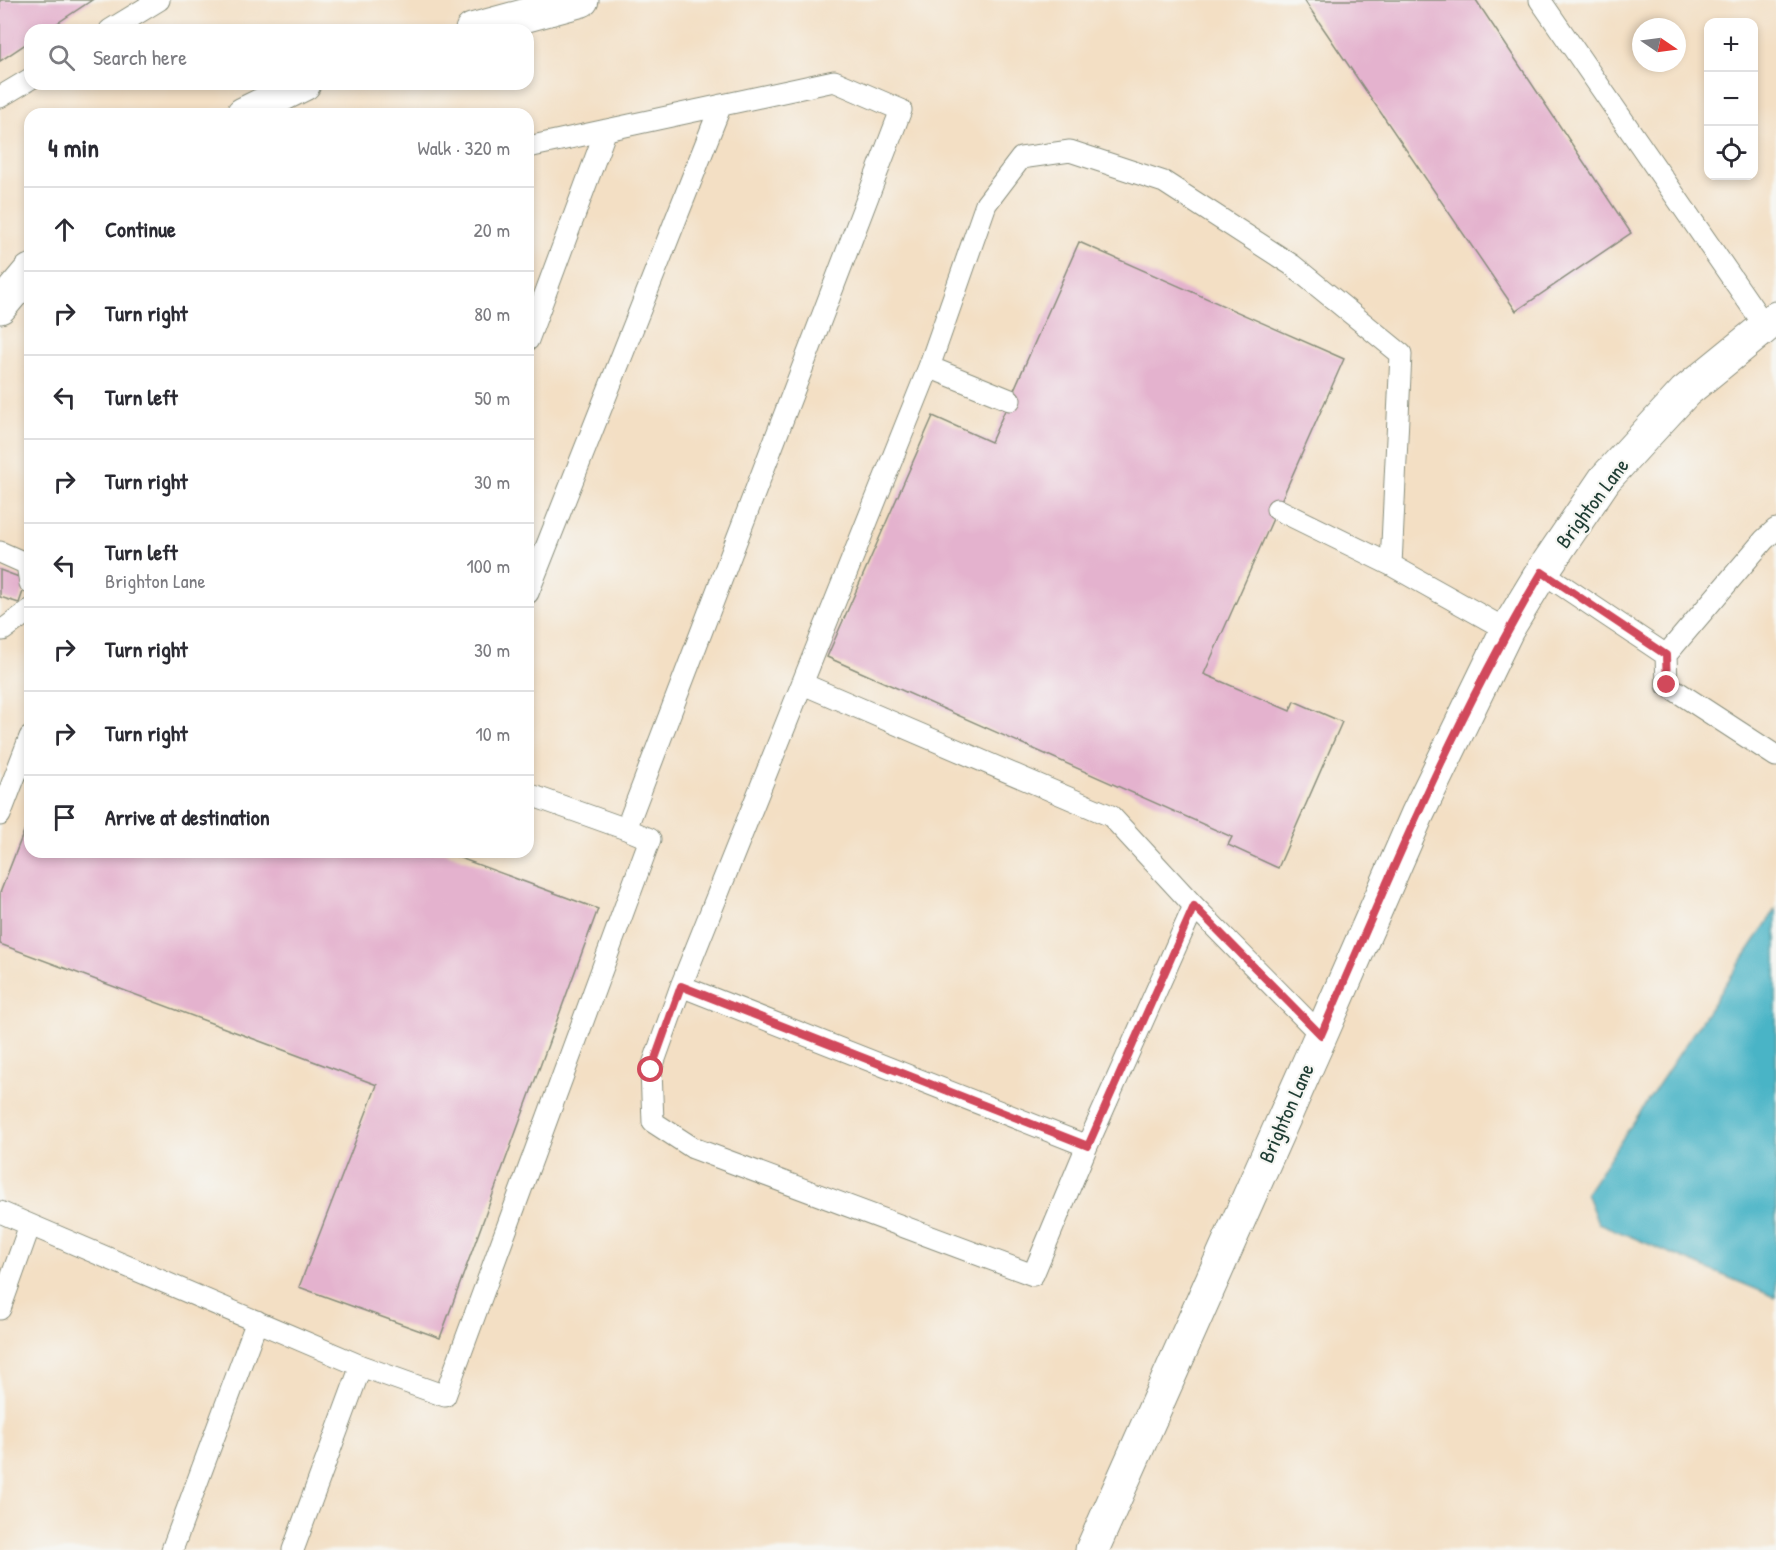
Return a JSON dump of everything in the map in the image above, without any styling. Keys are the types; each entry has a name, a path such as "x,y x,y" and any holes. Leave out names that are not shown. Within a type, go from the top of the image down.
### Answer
{"street":[{"path":"494,24 582,0"},
{"path":"255,108 292,90"},
{"path":"0,307 24,278"},
{"name":"Brighton Lane","path":"1092,1550 1417,815 1507,630 1542,572 1605,479 1684,392 1771,322"}],"lane":[{"path":"120,24 159,0"},
{"path":"1540,0 1771,322"},
{"path":"534,146 834,81 901,110 626,829"},
{"path":"0,97 24,83"},
{"path":"534,578 722,105"},
{"path":"534,324 606,130"},
{"path":"1194,906 1033,1275 693,1148 653,1122 651,1070 681,986 929,367 986,204 1021,158 1070,151 1164,182 1292,265 1401,354 1395,435 1391,565"},
{"path":"929,367 1010,400"},
{"path":"1277,509 1391,565 1507,630"},
{"path":"1776,530 1764,540 1666,655 1667,685 1776,756"},
{"path":"0,552 24,563"},
{"path":"1542,572 1666,655"},
{"path":"0,629 3,630 24,614"},
{"path":"803,684 1111,816 1194,906 1321,1035"},
{"path":"0,815 24,753"},
{"path":"0,1212 361,1366 445,1396 650,839 534,796"},
{"path":"681,986 1088,1146"},
{"path":"0,1309 30,1224"},
{"path":"172,1550 256,1321"},
{"path":"293,1550 361,1366"}],"water":[{"path":"1776,909 1775,1297 1598,1223 1586,1193"}],"building":[{"path":"0,0 92,0 56,24 24,24 24,45 0,61"},
{"path":"1304,0 1476,0 1631,233 1516,311"},
{"path":"1079,242 1344,359 1204,674 1290,711 1294,701 1342,722 1278,868 1228,845 1232,837 827,657 933,416 991,442"},
{"path":"0,570 24,579 24,589 19,603 0,597"},
{"path":"24,831 24,858 460,858 598,909 440,1338 299,1287 377,1085 0,944 0,893"}],"route":[{"path":"651,1070 681,986 1088,1146 1194,906 1321,1035 1417,815 1477,688 1507,630 1542,572 1666,655 1667,685"}]}
